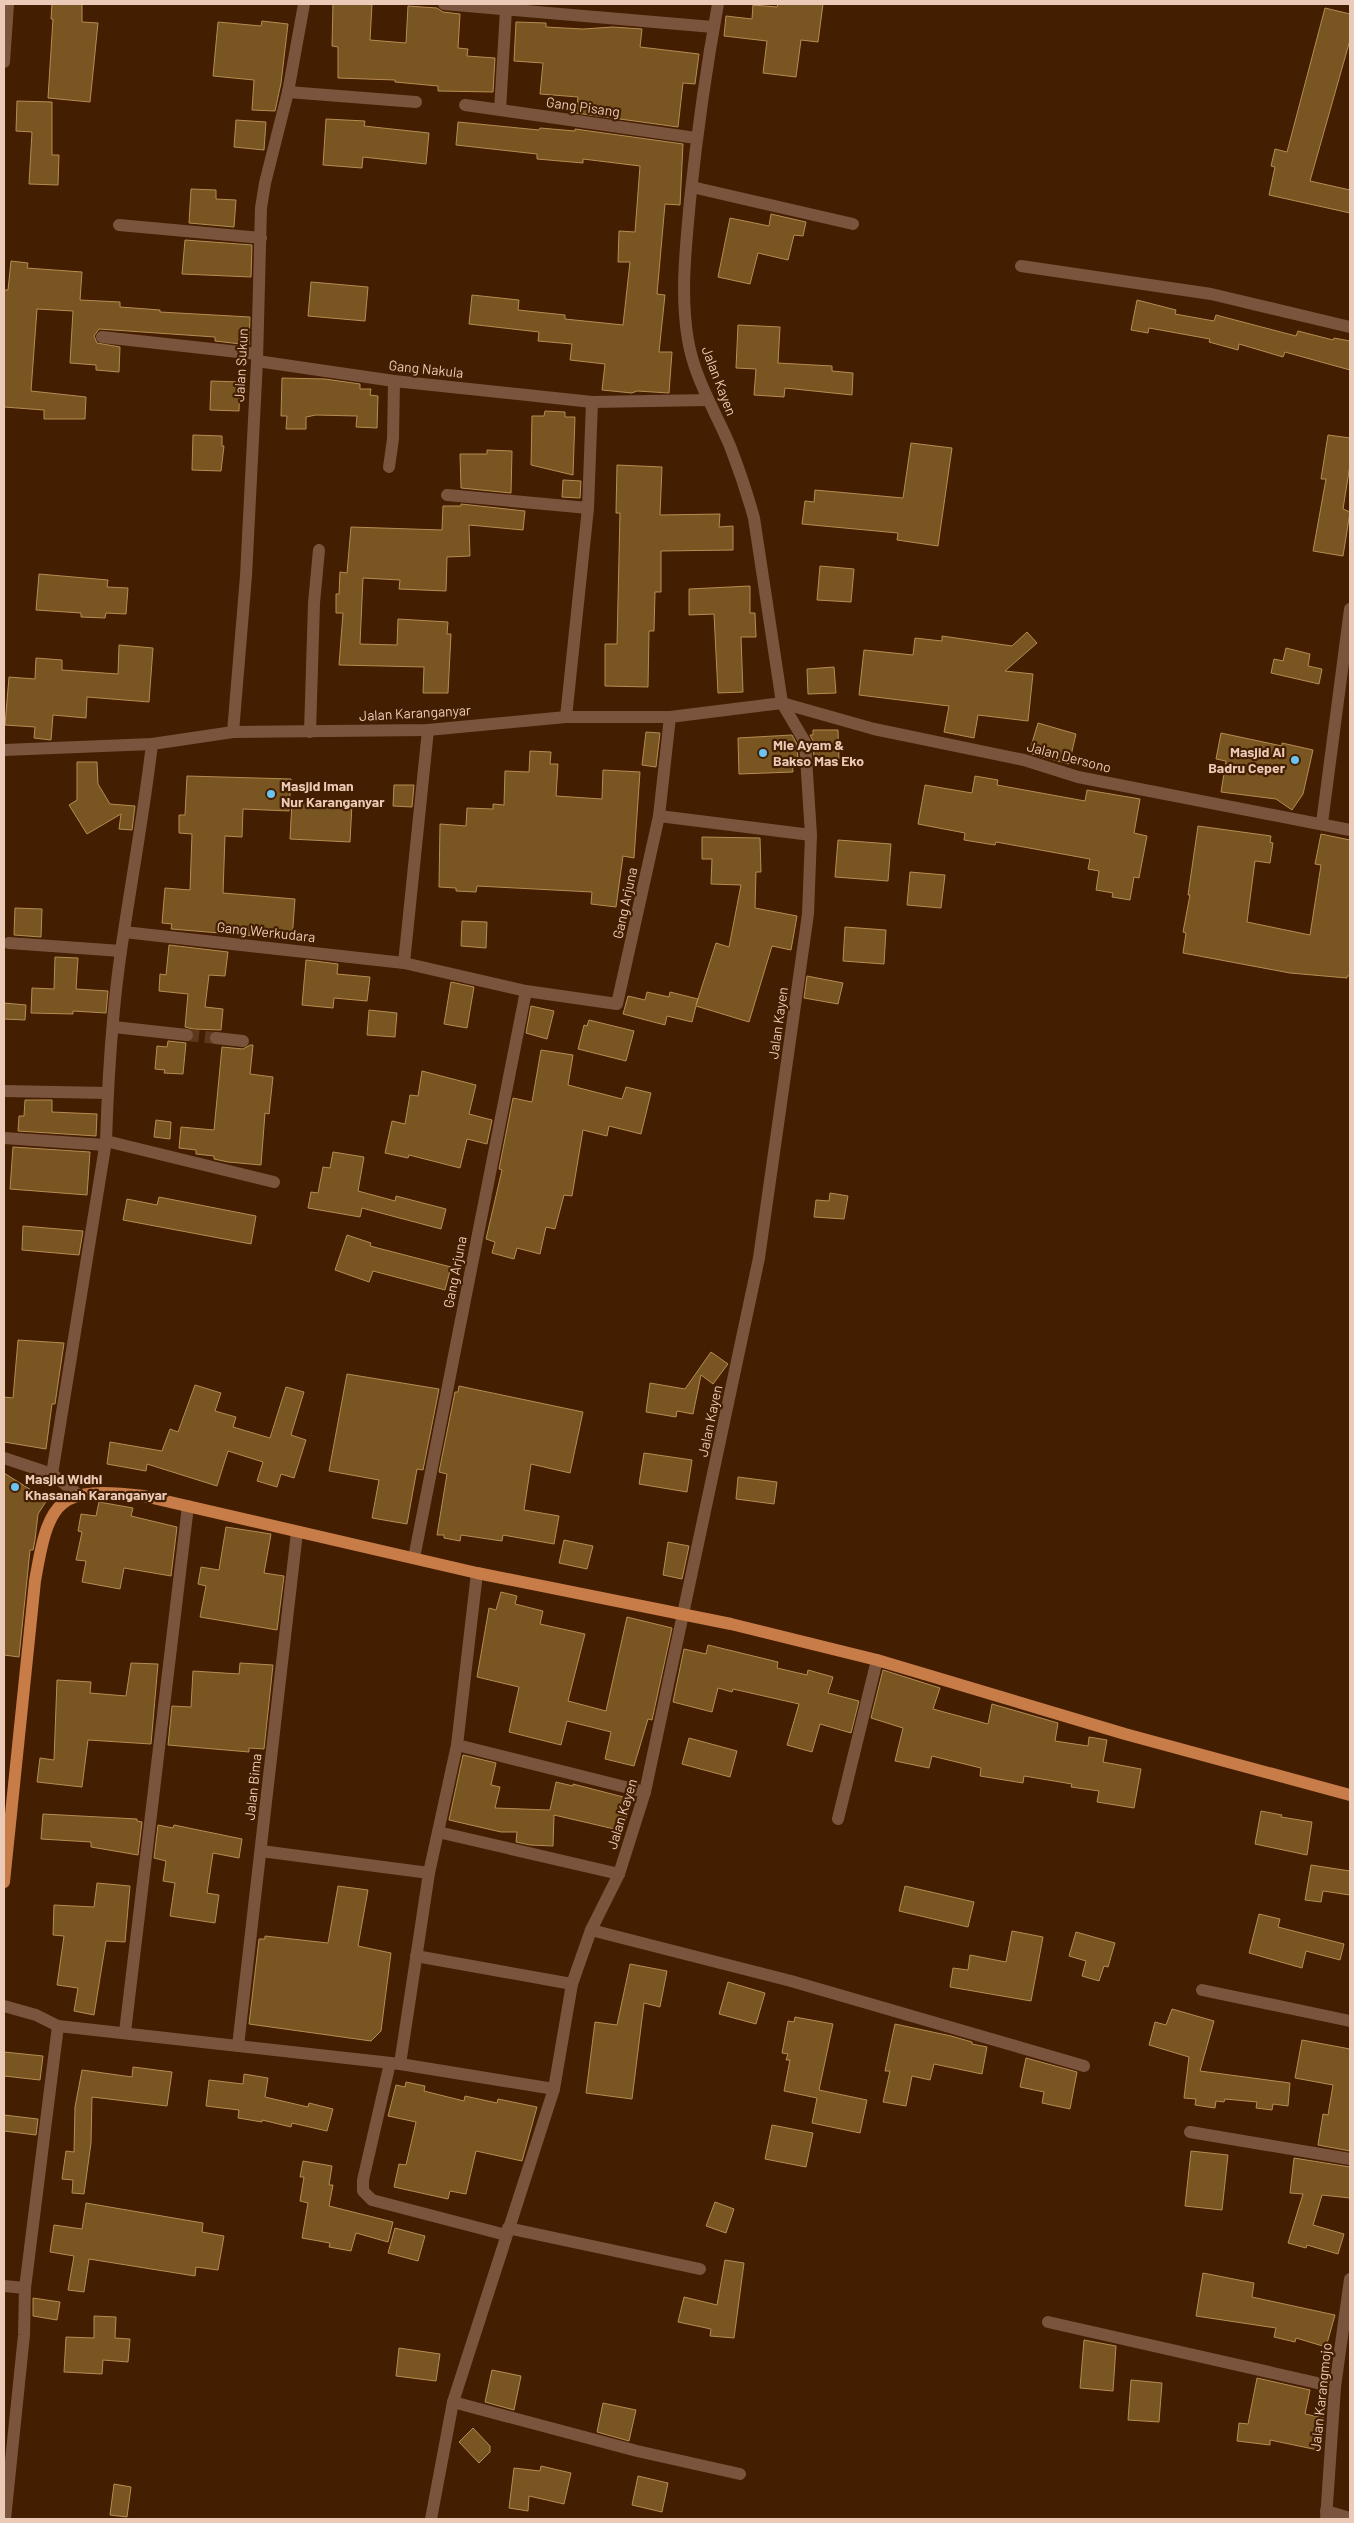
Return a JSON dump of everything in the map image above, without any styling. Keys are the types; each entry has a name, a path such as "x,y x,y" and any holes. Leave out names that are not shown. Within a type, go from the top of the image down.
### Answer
{"main road":[{"path":"4,1882 34,1581 42,1540 54,1511 65,1500 110,1492 144,1496 477,1573 731,1624 877,1660 1125,1734 1350,1795"}],"street":[{"name":"Jalan Sukun","path":"233,732 246,576 265,182 288,92 304,4"},
{"path":"444,4 490,5 506,9 713,27"},
{"name":"Jalan Kayen","path":"431,2519 453,2402 554,2089 572,1984 591,1930 619,1874 645,1792 759,1258 808,914 811,835 805,742 782,703 754,518 739,471 708,400 688,341 686,245 696,138 718,4"},
{"path":"4,62 6,7"},
{"path":"500,110 506,9"},
{"path":"288,92 416,102"},
{"name":"Gang Pisang","path":"465,106 696,138"},
{"path":"692,187 853,224"},
{"path":"119,225 261,238"},
{"path":"1021,266 1211,294 1350,327"},
{"name":"Gang Nakula","path":"102,337 257,358 394,380 592,402 708,400"},
{"path":"389,467 393,439 394,380"},
{"path":"566,717 588,508 592,402"},
{"path":"447,496 588,508"},
{"path":"310,732 314,603 320,550"},
{"path":"1322,822 1350,609"},
{"name":"Jalan Karanganyar","path":"4,750 152,744 233,732 428,730 566,717 670,717 782,703"},
{"name":"Jalan Dersono","path":"782,703 874,728 1024,760 1078,777 1322,822 1350,830"},
{"name":"Gang Arjuna","path":"404,963 526,991 617,1004 659,816 670,717"},
{"path":"404,963 428,730"},
{"path":"52,1474 105,1143 121,951 145,807 152,744"},
{"path":"659,816 811,835"},
{"name":"Gang Werkudara","path":"124,932 404,963"},
{"path":"9,943 121,951"},
{"name":"Gang Arjuna","path":"414,1558 526,991"},
{"path":"114,1027 187,1035"},
{"path":"216,1038 243,1041"},
{"path":"4,1091 108,1093"},
{"path":"4,1138 105,1143 274,1182"},
{"path":"4,1458 52,1474 80,1496"},
{"path":"125,2032 188,1506"},
{"name":"Jalan Bima","path":"238,2046 297,1532"},
{"path":"477,1573 457,1745 429,1873 416,1956 395,2064 363,2180 363,2191 372,2200 507,2231 700,2269"},
{"path":"838,1819 877,1660"},
{"path":"457,1745 645,1792"},
{"path":"438,1832 619,1874"},
{"path":"261,1850 429,1873"},
{"path":"591,1930 791,1981 1084,2066"},
{"path":"416,1956 572,1984"},
{"path":"1202,1990 1350,2020"},
{"path":"4,2006 36,2015 58,2026 125,2032 395,2064 554,2089"},
{"path":"5,2519 24,2335 25,2288 58,2026"},
{"path":"1190,2132 1350,2159"},
{"name":"Jalan Karangmojo","path":"1326,2515 1335,2388 1345,2358 1350,2279"},
{"path":"4,2286 25,2288"},
{"path":"1048,2322 1335,2388"},
{"path":"453,2402 637,2450 740,2474"},
{"path":"1326,2515 1350,2518"}],"building":[{"path":"52,4 82,4 82,22 98,23 90,102 48,98 53,19 51,19"},
{"path":"333,4 372,4 370,40 406,43 408,6 437,8 443,12 460,14 458,48 468,49 467,56 495,58 493,92 438,91 438,86 395,82 395,80 338,78 338,47 332,46"},
{"path":"778,4 823,4 818,42 801,40 796,77 763,73 767,41 724,36 726,16 752,19 753,5 777,7"},
{"path":"1325,8 1350,14 1350,40 1310,181 1350,190 1350,213 1269,195 1275,167 1271,166 1275,149 1287,152"},
{"path":"262,21 288,24 281,83 275,111 252,110 254,80 213,76 218,22 261,26"},
{"path":"516,22 546,23 546,27 642,29 640,47 699,54 695,84 683,83 678,127 576,113 578,97 540,94 543,63 514,61"},
{"path":"17,101 52,102 52,155 59,155 58,185 29,184 32,132 16,131"},
{"path":"326,119 365,121 364,126 429,133 426,164 363,157 362,168 323,165"},
{"path":"236,120 266,122 264,150 234,147"},
{"path":"458,122 539,130 540,128 575,131 575,129 683,144 680,205 665,204 657,294 665,295 659,352 672,352 669,393 637,391 632,393 602,390 605,364 570,360 572,344 538,341 539,332 469,324 472,295 519,300 518,310 565,315 565,319 623,325 630,262 618,262 619,231 635,232 640,166 583,159 583,163 537,159 537,154 456,145"},
{"path":"191,189 216,190 216,199 236,200 234,227 189,223"},
{"path":"771,214 806,222 803,236 794,235 788,260 758,253 750,284 718,277 730,218 769,226"},
{"path":"185,240 252,245 251,277 182,274"},
{"path":"11,261 28,263 27,268 82,272 80,300 120,302 120,307 160,310 160,312 250,317 249,345 215,341 215,337 99,329 94,336 97,343 120,347 119,372 96,370 96,365 70,363 73,311 37,309 31,391 86,397 85,419 44,419 44,410 4,407 4,290 8,290"},
{"path":"311,282 368,287 365,321 308,316"},
{"path":"1137,300 1176,310 1175,314 1214,321 1216,315 1296,336 1298,331 1333,340 1334,338 1350,341 1350,370 1285,352 1283,357 1239,344 1238,350 1209,342 1210,339 1149,328 1148,333 1131,330"},
{"path":"738,325 780,327 778,363 832,366 832,371 853,373 852,395 785,388 784,397 754,395 756,369 736,368"},
{"path":"282,378 325,379 360,384 360,389 371,389 370,395 378,396 377,428 356,427 357,416 316,415 306,417 306,429 286,429 287,416 281,416"},
{"path":"211,381 240,382 239,411 210,410"},
{"path":"545,411 565,412 565,417 575,417 573,475 531,465 532,416 544,416"},
{"path":"193,435 222,436 222,446 224,446 221,471 192,470"},
{"path":"1328,435 1350,438 1350,465 1343,509 1350,512 1343,556 1313,551 1326,479 1321,479"},
{"path":"911,443 952,448 938,546 897,540 898,533 802,524 805,501 814,502 815,490 903,498"},
{"path":"487,450 512,451 511,493 461,488 460,454 487,454"},
{"path":"617,465 662,467 660,515 720,514 719,527 733,526 733,550 661,551 661,592 655,592 654,631 649,631 648,687 605,686 605,644 617,644 620,513 616,513"},
{"path":"563,480 581,481 580,498 562,497"},
{"path":"461,504 525,511 523,530 469,525 470,556 447,557 446,591 399,589 400,580 363,578 360,644 397,645 398,619 448,622 447,634 451,634 448,693 423,693 424,667 339,665 343,613 336,613 336,594 339,594 340,572 347,573 351,527 442,530 443,506 461,506"},
{"path":"820,566 854,569 851,602 817,600"},
{"path":"39,574 108,580 107,587 128,588 126,614 106,613 105,618 81,617 81,613 36,610"},
{"path":"750,586 750,613 755,613 756,637 741,637 743,692 718,693 714,614 689,615 689,589"},
{"path":"1027,632 1037,643 1005,671 1033,674 1028,721 978,715 974,738 944,732 949,706 859,695 864,650 913,655 915,638 942,641 942,636 1012,646"},
{"path":"119,645 153,648 149,702 87,697 86,718 53,715 51,740 34,738 35,727 5,725 9,677 35,679 36,658 62,660 62,670 118,674"},
{"path":"1286,648 1310,654 1308,666 1322,669 1319,684 1271,673 1274,659 1283,661"},
{"path":"834,667 836,693 808,694 807,669"},
{"path":"1038,723 1076,734 1069,764 1029,753"},
{"path":"813,730 838,730 839,759 814,760 813,741 810,735 813,735"},
{"path":"646,732 660,733 656,767 642,765"},
{"path":"1221,733 1282,746 1282,743 1313,750 1303,794 1292,810 1276,799 1221,792 1226,761 1216,759"},
{"path":"792,735 797,744 798,760 792,760 793,772 739,774 738,738"},
{"path":"530,751 551,752 550,764 558,764 556,796 602,799 603,770 640,772 634,858 623,856 616,907 591,904 592,892 477,886 476,892 456,891 456,888 439,887 440,824 466,826 467,808 493,809 493,804 504,805 505,771 529,772"},
{"path":"77,762 97,762 98,784 110,804 135,806 132,830 119,829 121,814 87,834 69,805 77,800"},
{"path":"187,776 291,779 289,811 243,809 242,837 225,836 223,893 295,899 292,939 171,929 172,924 162,923 165,888 190,890 192,834 179,833 179,815 185,815"},
{"path":"975,776 998,780 997,785 1085,801 1087,790 1140,799 1134,833 1147,836 1139,878 1134,877 1130,900 1112,897 1113,893 1096,890 1099,871 1088,869 1090,859 996,842 995,845 964,840 965,833 918,824 925,785 972,793"},
{"path":"394,785 414,785 412,807 393,806"},
{"path":"292,801 352,804 350,842 290,839"},
{"path":"1198,826 1271,836 1270,842 1273,843 1270,863 1255,861 1247,922 1310,935 1321,865 1315,864 1321,834 1350,840 1350,976 1347,976 1347,978 1290,973 1183,953 1186,933 1183,932 1190,895 1188,895"},
{"path":"702,837 760,838 761,872 756,872 755,908 797,916 791,950 772,946 749,1022 696,1006 692,1022 667,1016 665,1025 623,1014 628,996 645,1000 647,992 669,997 670,992 698,999 716,943 729,947 741,885 711,884 712,859 702,859"},
{"path":"838,840 891,844 888,881 835,877"},
{"path":"910,872 945,875 941,908 907,905"},
{"path":"15,908 42,909 41,937 14,935"},
{"path":"462,921 487,922 486,948 461,946"},
{"path":"845,927 886,930 884,964 843,961"},
{"path":"169,945 228,952 225,976 209,975 205,1007 223,1009 221,1030 185,1027 188,994 159,991 160,974 166,975"},
{"path":"55,957 78,958 76,989 108,991 106,1013 73,1011 73,1014 31,1013 32,988 54,989"},
{"path":"306,960 338,964 337,974 370,977 367,1001 334,998 333,1008 302,1005"},
{"path":"807,976 843,983 838,1004 804,998"},
{"path":"451,982 474,987 467,1028 444,1024"},
{"path":"4,1003 26,1005 25,1020 4,1019"},
{"path":"531,1006 554,1011 547,1039 526,1033"},
{"path":"369,1010 397,1013 395,1037 367,1035"},
{"path":"589,1020 634,1031 626,1061 578,1049 584,1025 587,1026"},
{"path":"168,1041 186,1043 183,1074 164,1073 165,1070 155,1069 157,1046 167,1047"},
{"path":"253,1045 250,1074 273,1077 269,1114 265,1113 261,1165 228,1162 214,1159 214,1156 196,1154 196,1150 179,1148 181,1127 214,1130 222,1047 243,1049"},
{"path":"541,1050 573,1055 568,1085 622,1099 626,1087 651,1093 641,1134 609,1126 607,1136 583,1130 572,1196 564,1195 555,1229 546,1227 540,1254 517,1248 514,1259 492,1253 495,1242 486,1239 502,1170 499,1169 513,1098 532,1102"},
{"path":"422,1071 476,1085 469,1114 492,1120 487,1144 467,1139 460,1168 409,1155 408,1158 385,1153 392,1121 405,1124 410,1095 418,1096"},
{"path":"25,1100 52,1100 52,1112 97,1114 96,1136 18,1131 19,1116 24,1116"},
{"path":"156,1120 171,1122 170,1139 154,1137"},
{"path":"13,1147 90,1152 87,1195 10,1189"},
{"path":"333,1152 364,1157 358,1191 395,1201 396,1196 446,1209 441,1229 362,1208 360,1217 308,1208 311,1192 318,1193 323,1167 330,1168"},
{"path":"830,1193 848,1196 844,1219 814,1217 816,1200 829,1201"},
{"path":"159,1197 256,1216 251,1244 123,1220 127,1199 157,1205"},
{"path":"23,1226 83,1231 79,1255 22,1250"},
{"path":"347,1235 371,1243 370,1246 451,1267 445,1290 373,1271 369,1282 335,1270"},
{"path":"18,1340 64,1343 55,1404 52,1404 46,1449 4,1442 4,1397 13,1398"},
{"path":"711,1352 728,1364 713,1384 701,1375 693,1414 677,1411 676,1417 646,1412 650,1383 685,1389"},
{"path":"347,1374 439,1389 423,1470 417,1469 407,1524 372,1518 379,1480 329,1471"},
{"path":"195,1385 221,1393 215,1411 236,1417 233,1427 270,1438 286,1387 304,1392 291,1435 306,1440 294,1478 281,1474 277,1487 257,1481 263,1462 228,1451 217,1486 147,1464 146,1471 107,1464 110,1442 162,1451 170,1429 178,1432"},
{"path":"459,1386 583,1412 570,1473 531,1464 524,1510 559,1516 554,1544 503,1535 502,1541 461,1535 460,1541 444,1538 444,1535 437,1535 447,1474 439,1472 455,1392 458,1392"},
{"path":"644,1453 692,1460 687,1492 639,1484"},
{"path":"4,1473 47,1500 38,1514 33,1550 30,1550 19,1657 4,1655"},
{"path":"738,1477 777,1482 774,1504 736,1499"},
{"path":"99,1502 133,1508 131,1516 177,1527 171,1576 124,1568 120,1589 82,1582 86,1561 76,1560 82,1532 78,1531 81,1514 96,1516"},
{"path":"226,1527 271,1534 264,1573 284,1576 277,1630 200,1617 206,1586 198,1584 201,1567 219,1570"},
{"path":"564,1540 593,1546 587,1569 559,1563"},
{"path":"668,1542 689,1546 682,1579 663,1575"},
{"path":"501,1592 517,1596 515,1604 543,1611 540,1624 585,1634 568,1701 606,1711 627,1617 672,1628 652,1720 648,1719 634,1766 605,1759 611,1732 567,1721 561,1745 509,1732 519,1687 477,1677 489,1608 496,1610"},
{"path":"708,1645 778,1662 777,1668 807,1675 808,1670 833,1677 828,1693 859,1701 851,1733 820,1724 812,1752 787,1745 799,1704 733,1689 732,1692 718,1688 712,1712 673,1702 684,1649 706,1654"},
{"path":"131,1663 158,1664 151,1744 88,1740 82,1787 37,1782 40,1758 54,1760 57,1680 91,1682 90,1693 126,1696"},
{"path":"240,1663 273,1665 264,1749 249,1748 249,1752 168,1745 172,1706 191,1707 193,1671 239,1674"},
{"path":"883,1670 940,1688 933,1709 988,1724 992,1704 1058,1723 1055,1741 1088,1746 1089,1737 1107,1740 1103,1762 1141,1769 1134,1808 1097,1802 1099,1791 1071,1787 1072,1784 1024,1776 1023,1783 980,1776 981,1768 932,1756 929,1768 895,1761 903,1728 871,1718"},
{"path":"689,1738 737,1751 730,1777 682,1764"},
{"path":"463,1755 496,1763 491,1785 500,1787 495,1808 550,1810 556,1782 573,1786 573,1784 631,1799 623,1831 554,1815 553,1846 530,1845 516,1842 517,1832 501,1832 449,1820"},
{"path":"1261,1811 1282,1815 1281,1817 1312,1822 1307,1855 1255,1844"},
{"path":"43,1814 137,1819 137,1821 142,1822 138,1855 91,1847 91,1842 41,1839"},
{"path":"158,1825 173,1828 174,1825 242,1839 239,1858 213,1853 207,1893 219,1895 215,1923 170,1916 175,1883 163,1881 166,1861 154,1858"},
{"path":"1311,1865 1350,1871 1350,1895 1323,1891 1321,1902 1305,1900"},
{"path":"97,1883 130,1886 125,1942 106,1941 94,2015 74,2011 78,1988 57,1985 64,1936 53,1935 54,1905 94,1907"},
{"path":"338,1886 368,1890 358,1946 391,1953 381,2031 371,2041 249,2024 259,1939 265,1939 265,1936 328,1943"},
{"path":"905,1886 974,1902 968,1927 899,1911"},
{"path":"1259,1914 1280,1919 1278,1927 1344,1944 1340,1960 1306,1951 1302,1968 1249,1953"},
{"path":"1012,1931 1043,1937 1031,2001 950,1987 953,1968 968,1970 970,1955 1006,1962"},
{"path":"1076,1932 1115,1943 1108,1967 1104,1966 1099,1981 1082,1976 1086,1961 1069,1956"},
{"path":"630,1964 667,1971 660,2007 644,2003 632,2099 586,2093 595,2022 617,2025"},
{"path":"728,1982 765,1993 756,2024 719,2014"},
{"path":"1172,2009 1214,2021 1200,2071 1290,2083 1288,2106 1273,2104 1272,2110 1256,2108 1257,2102 1225,2099 1224,2102 1216,2101 1215,2108 1195,2105 1196,2099 1184,2098 1189,2057 1149,2045 1155,2022 1166,2025"},
{"path":"795,2017 833,2024 819,2090 867,2100 860,2133 812,2123 817,2098 784,2091 790,2060 786,2060 788,2054 782,2053 788,2021 794,2022"},
{"path":"895,2024 951,2036 972,2042 972,2044 987,2047 982,2074 934,2064 930,2080 912,2076 906,2106 883,2102 890,2071 885,2071"},
{"path":"1302,2040 1350,2049 1350,2151 1318,2145 1323,2114 1328,2115 1333,2085 1295,2078"},
{"path":"4,2052 43,2056 40,2080 4,2076"},
{"path":"1026,2058 1077,2072 1070,2109 1042,2103 1044,2092 1020,2087"},
{"path":"133,2067 172,2072 167,2106 92,2097 91,2143 84,2194 72,2193 73,2180 62,2179 66,2151 74,2152 75,2107 82,2070 132,2077"},
{"path":"244,2074 268,2078 265,2097 308,2107 309,2103 333,2109 327,2131 292,2123 291,2127 262,2120 262,2122 238,2118 239,2110 206,2106 209,2080 243,2084"},
{"path":"406,2082 425,2086 424,2091 464,2101 465,2096 497,2103 498,2099 537,2107 522,2161 476,2151 466,2194 450,2191 448,2199 394,2187 399,2164 406,2165 416,2122 388,2116 396,2085 405,2087"},
{"path":"4,2115 38,2119 36,2135 4,2131"},
{"path":"772,2125 813,2133 806,2167 765,2159"},
{"path":"1191,2151 1228,2155 1222,2210 1185,2206"},
{"path":"1294,2158 1350,2167 1350,2198 1322,2195 1313,2225 1344,2234 1338,2254 1307,2245 1306,2248 1288,2243 1303,2194 1290,2193"},
{"path":"303,2161 332,2166 329,2185 333,2185 329,2206 393,2222 388,2242 356,2233 351,2251 329,2247 330,2243 302,2238 308,2203 300,2201 304,2177 300,2177"},
{"path":"715,2202 734,2209 726,2233 706,2226"},
{"path":"86,2203 203,2223 202,2232 224,2236 218,2270 196,2267 195,2276 89,2259 84,2292 68,2290 74,2256 50,2252 54,2225 82,2229"},
{"path":"395,2228 425,2236 418,2261 388,2253"},
{"path":"725,2260 744,2263 734,2338 710,2336 711,2329 678,2322 684,2297 717,2305"},
{"path":"1203,2273 1254,2283 1252,2297 1335,2315 1326,2347 1296,2338 1295,2342 1274,2337 1276,2328 1196,2316"},
{"path":"33,2298 60,2302 57,2320 33,2316"},
{"path":"94,2316 116,2317 115,2338 130,2339 128,2362 103,2360 102,2374 64,2372 66,2337 94,2338"},
{"path":"1084,2340 1116,2346 1113,2391 1080,2388"},
{"path":"399,2348 440,2354 436,2381 396,2376"},
{"path":"492,2370 521,2376 514,2410 485,2402"},
{"path":"1257,2378 1310,2390 1305,2414 1324,2418 1318,2450 1270,2440 1270,2445 1237,2441 1239,2423 1248,2424"},
{"path":"1131,2380 1162,2383 1159,2422 1128,2420"},
{"path":"603,2403 636,2410 629,2441 597,2432"},
{"path":"473,2428 490,2446 490,2452 479,2463 459,2442"},
{"path":"541,2466 571,2473 564,2504 529,2496 528,2511 509,2508 514,2468 540,2471"},
{"path":"638,2476 668,2483 662,2512 632,2505"},
{"path":"114,2484 131,2487 127,2517 110,2515"}],"tunnel":[{"path":"187,1035 216,1038"}],"place":[{"name":"Mie Ayam & Bakso Mas Eko","path":"763,753"},
{"name":"Masjid Al Badru Ceper","path":"1295,760"},
{"name":"Masjid Iman Nur Karanganyar","path":"271,794"},
{"name":"Masjid Widhi Khasanah Karanganyar","path":"15,1487"}]}
